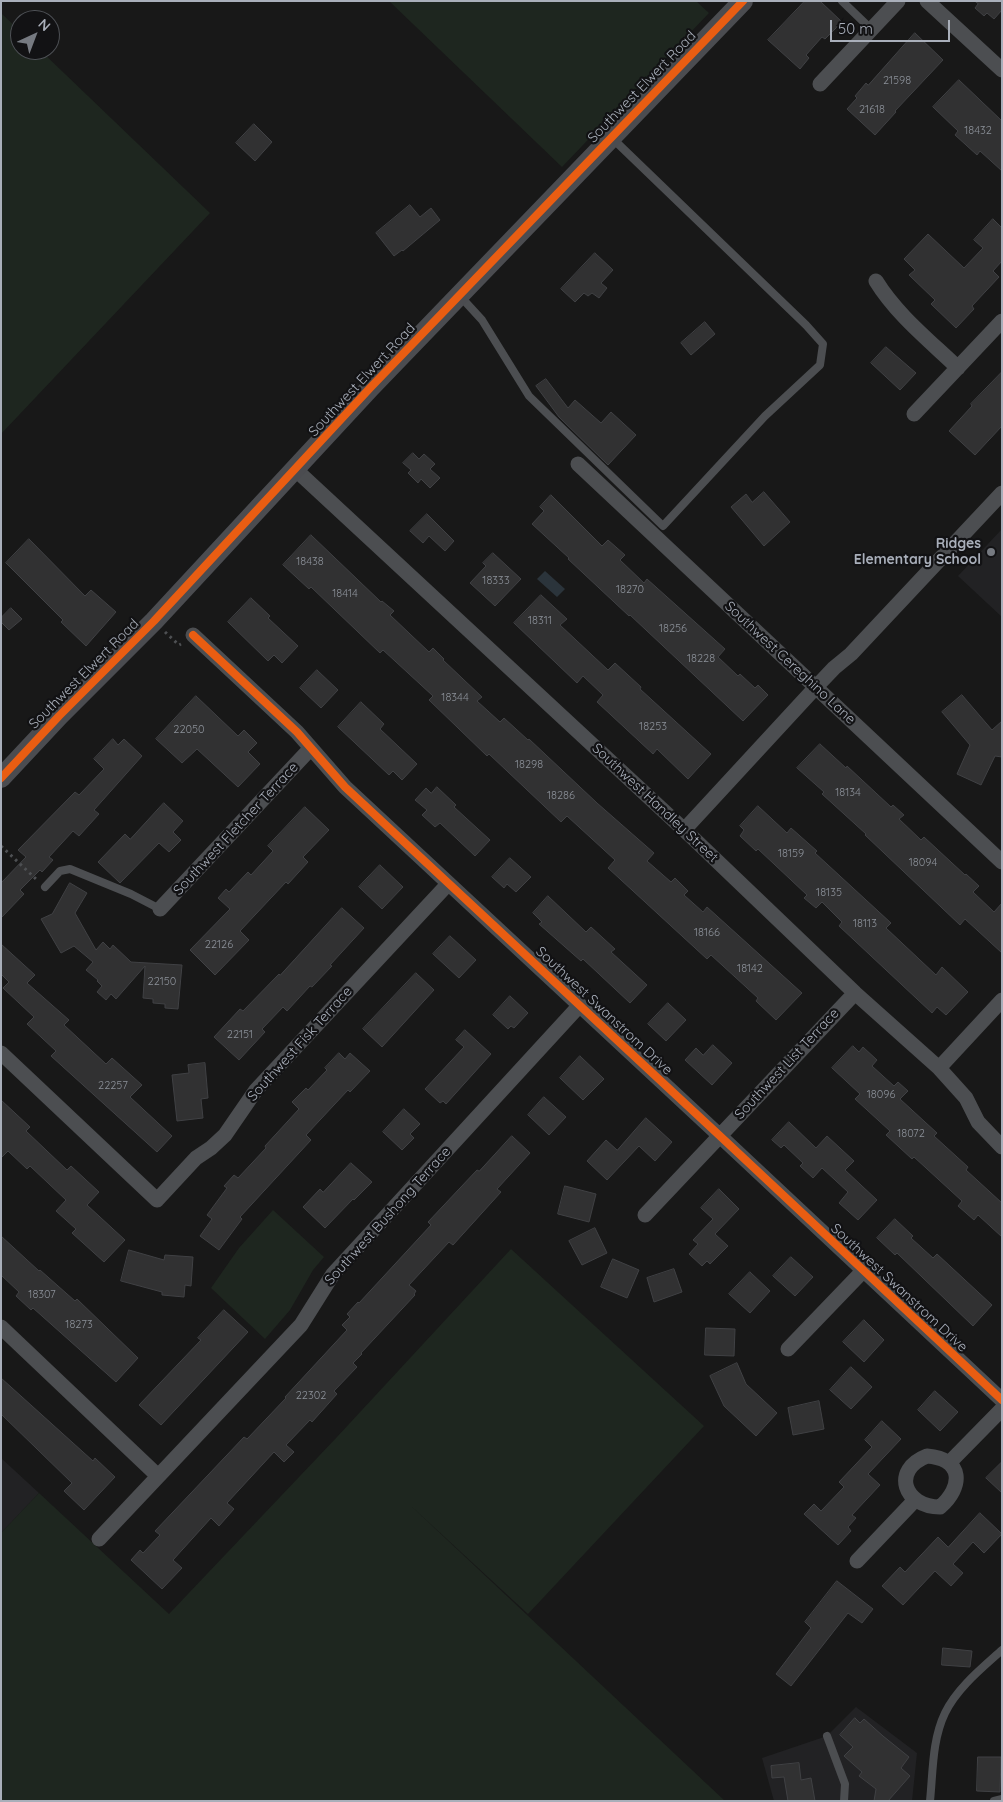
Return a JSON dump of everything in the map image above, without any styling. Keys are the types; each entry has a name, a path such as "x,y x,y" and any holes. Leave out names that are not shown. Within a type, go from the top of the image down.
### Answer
{"main road":[{"name":"Southwest Elwert Road","path":"1,778 59,716 154,621 370,388 743,1"}],"street":[{"path":"820,84 898,1"},
{"path":"927,1 1000,65"},
{"path":"876,281 890,302 958,368"},
{"path":"914,414 1002,321"},
{"name":"Southwest Cereghino Lane","path":"578,464 1002,862"},
{"name":"Southwest Handley Street","path":"296,470 684,830 855,993 939,1068 966,1098 978,1122 1002,1147"},
{"path":"684,830 816,687 851,654 1002,493"},
{"name":"Southwest Swanstrom Drive","path":"193,635 297,732 345,787 1002,1400"},
{"name":"Southwest Fletcher Terrace","path":"160,909 311,748"},
{"name":"Southwest Fisk Terrace","path":"1,1053 157,1200 196,1158 225,1135 256,1090 448,884"},
{"name":"Southwest List Terrace","path":"646,1215 855,993"},
{"path":"939,1068 1002,1000"},
{"name":"Southwest Bushong Terrace","path":"98,1539 301,1325 332,1274 580,1005"},
{"path":"788,1349 864,1272"},
{"path":"1,1327 158,1476"},
{"path":"950,1462 1002,1409"},
{"path":"927,1456 937,1457 950,1462 957,1480 950,1498 940,1508 929,1507 915,1500 909,1494 906,1486 906,1477 909,1469 917,1460 927,1456"},
{"path":"857,1562 915,1500"}],"lane":[{"path":"842,1 871,29"},
{"path":"460,296 482,320 529,396 663,526 765,416 820,365 823,344 806,325 611,137"},
{"path":"45,887 60,871 70,869 131,894 160,909"},
{"path":"930,1801 936,1743 945,1714 957,1695 1002,1650"},
{"path":"827,1736 845,1784 844,1801"},
{"path":"994,1801 1002,1799"}],"path":[{"path":"154,621 179,645 193,635"},
{"path":"1,846 45,887"}],"shaded area":[{"path":"389,1 696,1 709,13 562,167"},
{"path":"1,13 10,22 10,60 50,60 210,213 1,434"},
{"name":"Ridges Elementary School","path":"1002,529 1002,617 958,576"},
{"path":"545,571 565,589 557,597 537,579"},
{"path":"273,1210 324,1257 313,1270 290,1310 265,1339 211,1288 239,1248"},
{"path":"511,1249 704,1426 528,1614 410,1505 725,1801 1,1801 1,1533 39,1493 169,1614 337,1437"},
{"path":"1,1458 39,1493 1,1533"},
{"path":"856,1707 917,1753 912,1801 774,1801 762,1758 827,1736"}],"building":[{"path":"805,1 820,1 842,22 825,39 822,37 806,55 809,58 800,69 768,40"},
{"path":"975,1 1002,1 1002,10 994,19 987,13 984,16 975,8 978,4"},
{"path":"915,33 943,60 875,135 847,109 857,98 855,96 866,83 868,85"},
{"path":"959,80 1002,121 1002,171 980,151 977,155 955,135 958,131 933,107"},
{"path":"254,124 272,142 255,161 236,143"},
{"path":"410,205 420,217 431,208 440,220 403,251 394,256 376,233"},
{"path":"993,219 1002,228 1002,261 993,271 999,277 972,306 974,309 956,328 931,304 935,300 909,275 915,270 904,259 928,234 964,268 983,248 974,240"},
{"path":"595,253 613,270 601,283 607,288 599,298 592,293 588,296 584,293 575,302 561,289"},
{"path":"705,322 715,334 691,355 681,343"},
{"path":"886,347 916,373 900,390 871,363"},
{"path":"1002,372 1002,426 975,455 949,431 972,406 971,404"},
{"path":"546,379 568,408 575,400 601,423 611,412 636,435 608,465 559,417 536,386"},
{"path":"413,453 419,459 424,454 435,464 430,469 440,478 430,488 421,479 418,483 408,473 411,470 403,463"},
{"path":"764,492 790,522 764,546 731,507 746,494 752,502"},
{"path":"551,495 602,546 608,540 625,555 620,560 644,583 647,579 725,649 718,657 738,676 740,674 755,688 758,685 768,695 743,721 532,524 544,511 540,507"},
{"path":"427,514 454,541 445,551 429,536 423,543 410,531"},
{"path":"311,535 381,602 394,611 390,615 429,652 433,648 482,697 477,701 500,722 504,718 529,739 654,853 647,861 671,882 675,878 688,891 684,895 703,912 707,907 802,993 776,1020 756,1001 758,998 711,955 707,959 608,868 615,860 567,816 561,822 489,754 487,756 429,700 433,696 383,650 380,653 311,587 309,589 283,565"},
{"path":"29,539 85,596 91,590 116,612 86,646 6,563"},
{"path":"493,553 521,579 495,606 470,583 486,566 483,563"},
{"path":"541,595 567,619 560,625 608,670 615,663 641,687 640,689 711,754 688,779 657,749 653,754 597,702 603,695 583,676 577,683 514,623"},
{"path":"251,598 270,616 268,618 298,646 282,663 274,655 268,661 228,622"},
{"path":"11,608 22,619 9,630 1,622 1,618"},
{"path":"317,670 338,690 321,708 300,688"},
{"path":"962,695 992,730 1002,721 1002,757 995,756 981,785 957,774 970,745 942,712"},
{"path":"196,696 238,736 244,730 257,743 248,752 260,764 238,787 197,749 182,763 156,739"},
{"path":"361,702 384,724 380,729 417,764 402,780 393,771 389,775 338,727"},
{"path":"113,739 118,745 124,739 142,756 94,810 99,814 79,836 73,831 49,857 53,860 20,890 24,894 1,918 1,883 26,857 18,850 75,792 79,795 104,769 94,759"},
{"path":"820,744 891,807 893,805 904,815 899,819 921,840 924,837 979,886 973,892 994,912 1002,903 1002,953 965,919 960,925 797,768"},
{"path":"437,787 456,805 454,807 490,840 475,856 440,823 435,827 422,815 427,810 415,800 426,788 431,793"},
{"path":"164,803 183,821 173,832 181,840 169,852 159,843 120,883 98,862 125,834 130,839"},
{"path":"758,806 787,833 791,828 817,851 815,853 891,923 886,928 936,975 942,967 968,992 946,1015 937,1007 932,1013 839,926 842,922 822,902 816,908 804,898 807,895 758,849 756,851 740,836 744,830 740,826"},
{"path":"305,807 329,830 303,857 308,862 288,884 286,882 240,931 249,940 215,975 190,950 230,909 218,898 226,889 229,892 248,872 251,875 273,851 268,846"},
{"path":"510,858 531,877 516,892 507,884 504,888 492,877"},
{"path":"380,865 403,887 382,909 359,887"},
{"path":"70,883 87,893 75,913 96,950 103,942 110,949 113,945 131,962 182,965 178,1009 165,1008 165,1004 153,1003 153,999 143,998 145,966 116,999 111,994 106,1000 97,992 102,986 98,980 86,970 93,962 74,946 61,953 41,919 52,914"},
{"path":"548,896 586,932 591,927 615,949 611,952 647,985 630,1003 583,959 581,961 539,924 542,922 533,913"},
{"path":"342,908 364,928 312,987 310,986 287,1011 283,1007 262,1029 265,1032 239,1060 214,1037 240,1009 243,1011 280,975"},
{"path":"450,936 476,960 459,978 433,954"},
{"path":"1,944 35,975 27,983 69,1020 64,1025 106,1064 112,1058 142,1085 130,1097 172,1136 157,1152 51,1056 56,1051 27,1024 34,1017 3,988 9,982 1,974"},
{"path":"416,973 434,990 382,1047 363,1029"},
{"path":"510,996 528,1013 514,1028 511,1026 508,1029 493,1015"},
{"path":"668,1003 686,1020 666,1041 648,1024"},
{"path":"465,1030 491,1054 446,1104 443,1101 440,1103 425,1089 464,1047 456,1040"},
{"path":"713,1045 732,1063 712,1085 685,1060 696,1048 703,1055"},
{"path":"853,1046 859,1052 863,1047 877,1060 872,1066 894,1086 898,1082 908,1091 900,1099 937,1133 934,1136 968,1167 966,1170 1002,1203 1002,1237 978,1215 974,1220 958,1206 962,1201 914,1157 912,1159 886,1135 890,1131 855,1099 860,1094 832,1068"},
{"path":"339,1053 345,1059 350,1053 370,1071 350,1092 348,1090 306,1135 311,1140 240,1217 242,1219 219,1250 200,1236 212,1219 207,1215 227,1188 224,1186 234,1175 238,1178 266,1148 265,1146 299,1109 292,1102 306,1088 308,1090 327,1070 325,1068"},
{"path":"580,1056 604,1079 583,1100 560,1078"},
{"path":"205,1063 208,1098 201,1099 203,1118 177,1121 172,1075 189,1073 188,1065"},
{"path":"544,1097 566,1117 549,1135 528,1115"},
{"path":"1,1100 30,1127 26,1131 67,1170 71,1166 99,1192 87,1205 125,1240 104,1262 72,1233 76,1229 56,1211 66,1200 30,1166 27,1169 8,1151 1,1158"},
{"path":"404,1109 420,1124 410,1134 414,1138 402,1150 383,1132"},
{"path":"646,1118 672,1142 655,1161 639,1146 607,1180 587,1161 606,1140 617,1150"},
{"path":"789,1122 816,1148 827,1136 854,1161 845,1170 877,1200 858,1220 839,1203 848,1192 822,1168 813,1178 800,1166 803,1163 784,1145 781,1148 772,1140"},
{"path":"512,1136 530,1153 497,1189 501,1192 453,1245 449,1242 409,1285 416,1291 415,1295 353,1363 357,1367 334,1391 337,1394 312,1422 310,1420 286,1445 294,1452 284,1462 274,1452 227,1503 234,1509 219,1526 211,1518 173,1560 182,1568 162,1589 131,1560 140,1550 143,1553 160,1535 155,1531 244,1437 247,1439 286,1398 347,1330 342,1325 350,1317 347,1314 431,1225 428,1222"},
{"path":"351,1163 372,1182 325,1228 303,1207 320,1189 323,1192"},
{"path":"565,1186 596,1194 589,1222 558,1214"},
{"path":"719,1189 739,1209 715,1234 728,1246 710,1264 707,1261 702,1266 689,1254 698,1244 693,1240 713,1219 701,1208"},
{"path":"895,1219 913,1236 911,1238 933,1258 937,1254 992,1305 973,1326 897,1253 895,1255 877,1238"},
{"path":"595,1228 607,1253 582,1265 569,1241"},
{"path":"1,1236 75,1301 77,1299 138,1358 116,1382 33,1308 31,1310 16,1296 19,1292 1,1275"},
{"path":"129,1250 164,1260 165,1255 193,1257 191,1286 185,1285 184,1297 162,1295 162,1292 121,1281"},
{"path":"791,1257 813,1277 795,1296 773,1276"},
{"path":"613,1259 639,1270 627,1298 601,1287"},
{"path":"674,1269 682,1292 654,1302 647,1278"},
{"path":"750,1272 770,1291 750,1313 729,1294"},
{"path":"224,1310 248,1332 161,1425 139,1405 201,1340 198,1338"},
{"path":"864,1320 884,1340 864,1362 843,1342"},
{"path":"706,1328 735,1329 734,1356 705,1355"},
{"path":"737,1363 746,1384 777,1413 756,1436 724,1406 710,1376"},
{"path":"851,1367 872,1387 851,1409 830,1390"},
{"path":"1,1378 93,1461 95,1458 115,1477 84,1510 64,1491 72,1483 1,1414"},
{"path":"935,1391 958,1412 940,1431 918,1410"},
{"path":"819,1401 824,1429 793,1435 788,1408"},
{"path":"882,1421 901,1439 868,1474 880,1485 852,1515 856,1518 848,1527 851,1531 838,1545 804,1514 814,1504 821,1511 844,1487 839,1482 872,1447 865,1440"},
{"path":"1002,1462 1002,1493 986,1478"},
{"path":"980,1513 1002,1534 984,1553 973,1542 953,1564 963,1573 951,1586 935,1571 903,1605 882,1586 900,1567 905,1572 938,1537 948,1547"},
{"path":"837,1581 873,1609 862,1623 848,1613 791,1686 776,1674 811,1628 805,1622"},
{"path":"943,1648 972,1651 970,1667 942,1665"},
{"path":"855,1718 860,1723 864,1719 909,1757 901,1768 910,1776 888,1801 874,1801 876,1789 859,1776 862,1772 844,1756 853,1747 840,1735"},
{"path":"978,1757 1001,1757 1000,1792 977,1791"},
{"path":"799,1763 801,1780 811,1778 815,1801 788,1801 784,1777 772,1778 771,1766"}],"cycle path":[{"path":"1,778 59,716 154,621 370,388 743,1"},
{"path":"193,635 297,732 345,787 1002,1400"}],"place":[{"name":"Ridges Elementary School","path":"991,552"}]}
